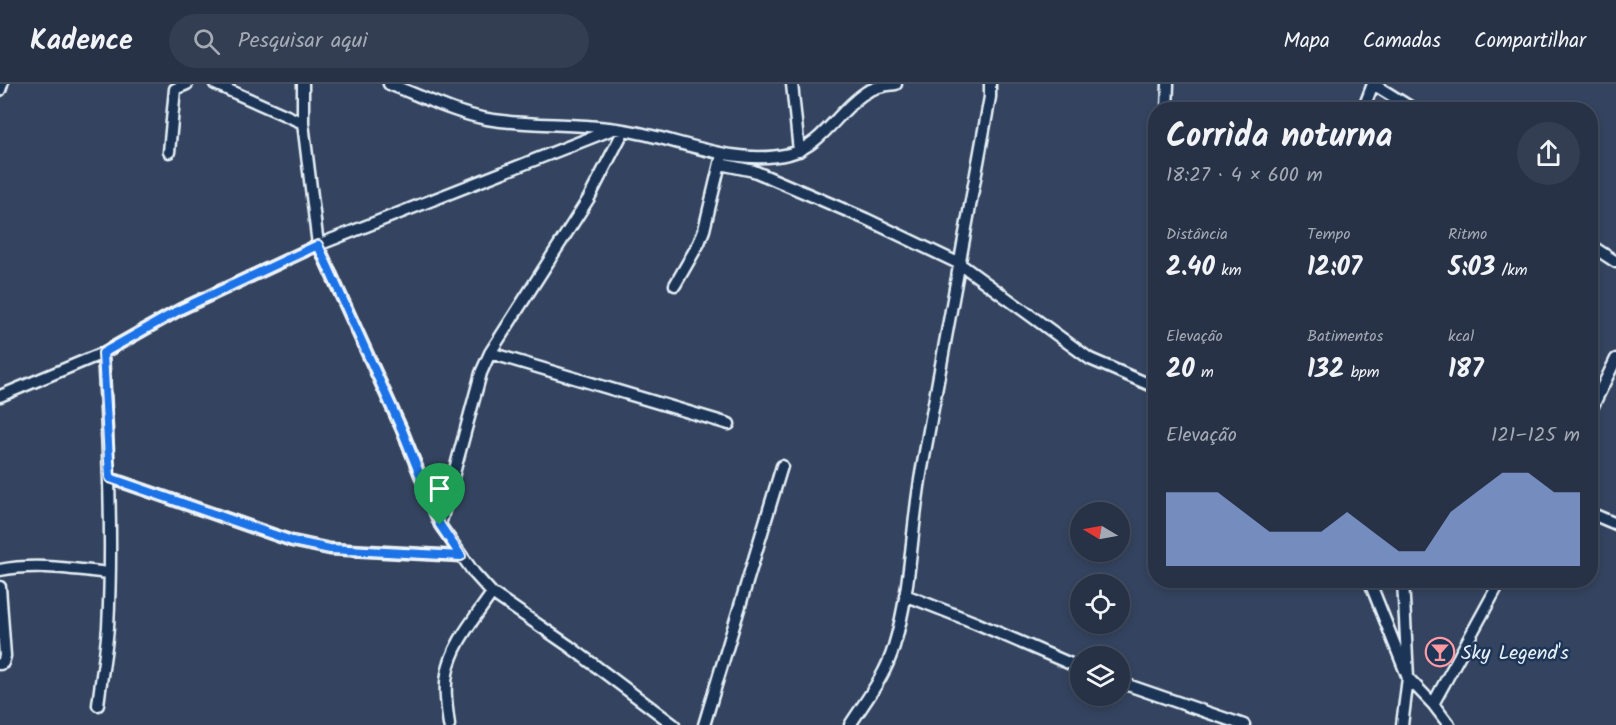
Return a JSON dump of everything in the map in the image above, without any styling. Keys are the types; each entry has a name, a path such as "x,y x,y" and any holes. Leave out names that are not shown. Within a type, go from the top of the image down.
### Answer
{"street":[{"path":"0,90 2,84"},
{"path":"169,152 175,89 187,84"},
{"path":"215,84 303,123"},
{"path":"303,84 303,123 318,245 402,430 440,525 461,556 492,593 569,646 674,725"},
{"path":"389,84 485,118 528,124 618,129 722,158 735,166 763,175 866,219 960,264 1090,359 1148,384"},
{"path":"792,84 799,151"},
{"path":"722,158 755,157 799,151 814,141 862,94 875,88 896,84"},
{"path":"850,725 883,673 894,648 905,595 920,476 990,97 990,84"},
{"path":"1167,102 1168,84"},
{"path":"1366,102 1373,84 1402,102"},
{"path":"0,396 103,353 181,309 318,245 618,129"},
{"path":"440,525 482,373 490,352 589,198 618,129"},
{"path":"675,285 704,230 722,158"},
{"path":"1598,250 1616,262"},
{"path":"490,352 729,424"},
{"path":"98,705 108,629 109,573 110,478 103,353"},
{"path":"1598,396 1616,359"},
{"path":"704,725 782,466"},
{"path":"110,478 292,541 330,549 461,556"},
{"path":"1598,516 1616,524"},
{"path":"0,570 34,566 109,573"},
{"path":"0,587 5,656 3,663 0,664"},
{"path":"1372,588 1408,678 1449,725"},
{"path":"1402,725 1408,678 1403,588"},
{"path":"1433,704 1497,588"},
{"path":"449,725 445,696 447,674 453,653 492,593"},
{"path":"905,595 1070,664"},
{"path":"1130,686 1245,725"}],"place":[{"name":"Sky Legend's","path":"1440,652"}],"route":[{"path":"318,245 402,430 440,525 461,556 330,549 292,541 110,478 103,353 181,309 318,245"}]}
